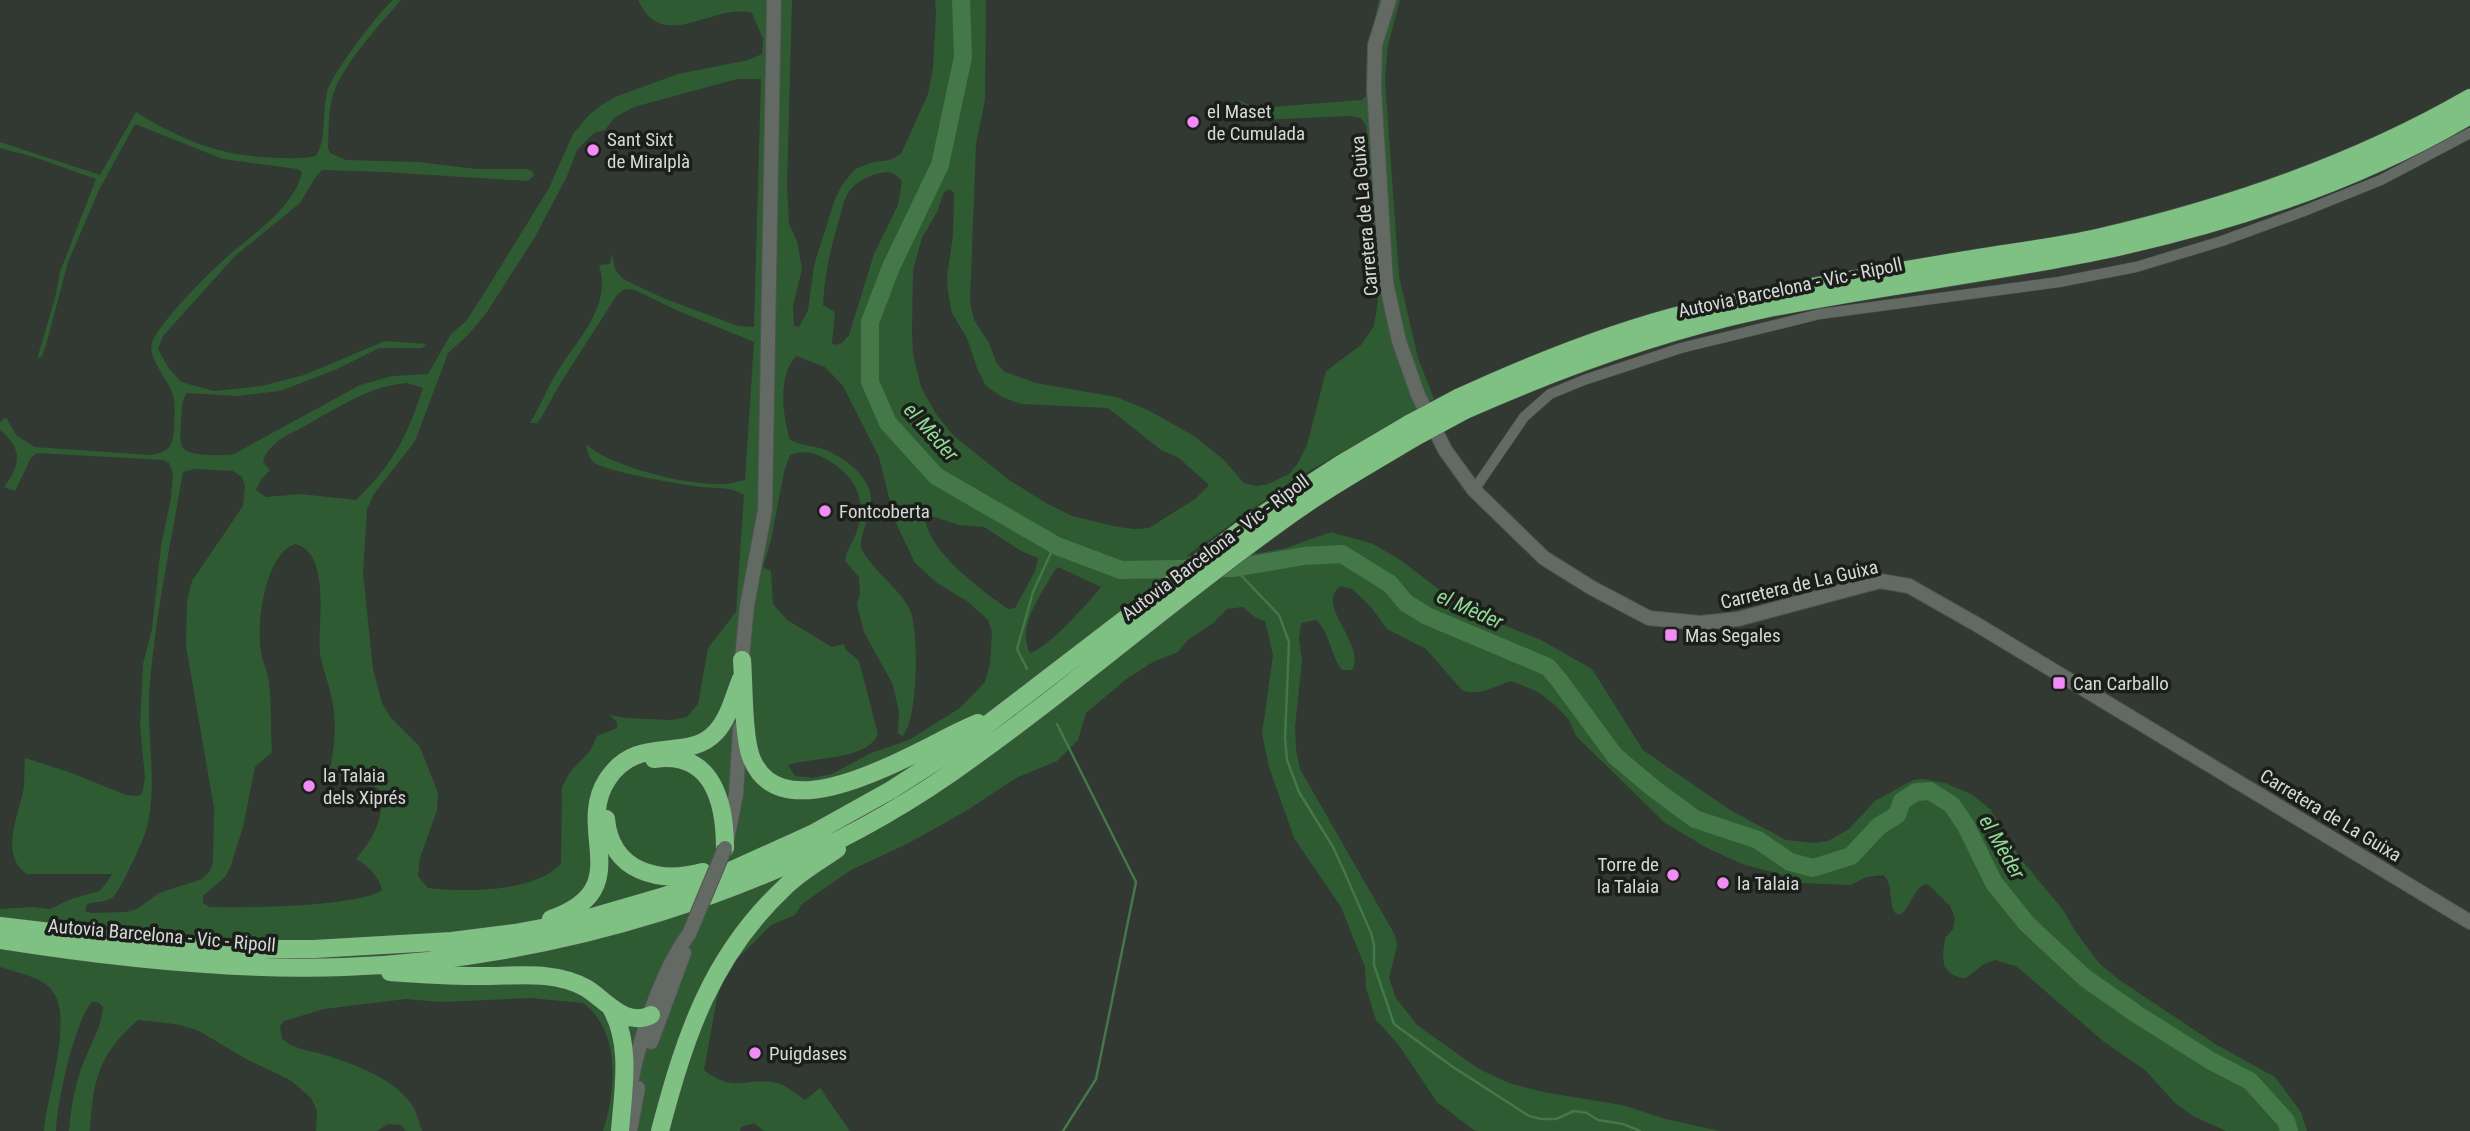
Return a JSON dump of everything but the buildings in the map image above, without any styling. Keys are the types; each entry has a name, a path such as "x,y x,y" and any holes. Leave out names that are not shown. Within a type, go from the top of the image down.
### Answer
{"highway":[{"name":"Autovia Barcelona - Vic - Ripoll","path":"0,926 118,941 234,949 314,949 452,941 515,933 579,921 638,905 719,876 812,834 861,808 958,747 1253,522 1340,464 1412,430 1529,365 1686,314 1843,280 2095,238 2250,197 2372,148 2470,98"},
{"name":"Autovia Barcelona - Vic - Ripoll","path":"1461,404 1694,326 1846,293 2105,250 2221,221 2378,162 2470,115"},
{"name":"Autovia Barcelona - Vic - Ripoll","path":"0,940 170,961 291,968 348,967 468,954 592,932 728,887 810,853 854,831 948,775 1040,709 1276,525 1412,430"},
{"path":"742,660 747,741 752,759 769,779 784,787 812,789 848,782 889,768 967,727 1000,715"},
{"path":"515,933 564,914 582,902 592,890 601,861 598,803 603,786 613,772 628,759 644,752 691,746 711,736 726,718 741,679"},
{"path":"725,848 725,825 719,796 707,776 691,765 669,758 643,762 631,769 613,788 606,814 609,834 617,851 635,867 667,878 689,876 723,867 730,870"},
{"path":"660,1131 689,1031 711,983 732,950 753,921 786,885 852,839 854,831"},
{"path":"348,967 455,976 555,977 583,987 631,1018 640,1019 651,1015"},
{"path":"609,1005 621,1031 622,1040 624,1069 620,1131"}],"street":[{"path":"628,1131 645,1058 681,964 688,938 725,848 736,795 747,606 765,510 774,0"},
{"name":"Carretera de La Guixa","path":"1389,0 1375,46 1374,88 1386,282 1399,341 1418,395 1446,450 1474,490 1544,558 1592,588 1649,618 1714,623 1881,581 1909,586 1987,630 2470,922"},
{"path":"1474,490 1524,417 1550,394 1584,380 1681,348 1820,314 2046,284 2136,267 2222,241 2329,201 2381,180 2470,133"},
{"path":"628,1131 630,1091 651,1015 677,949 688,938"}],"green space":[{"path":"393,0 401,0 362,46 337,85 330,110 330,153 346,160 418,162 476,169 526,169 534,175 528,181 322,170 300,203 235,256 163,336 158,349 168,367 181,382 214,391 262,386 304,375 385,341 426,344 422,348 379,348 335,370 280,391 238,396 187,393 182,406 180,435 182,446 188,451 208,455 234,454 360,385 392,376 428,374 451,334 466,321 483,295 549,188 573,134 589,115 615,97 678,74 748,60 762,54 763,39 752,13 737,12 690,23 661,24 648,16 638,0 792,0 787,185 789,224 797,241 802,269 793,306 794,326 799,327 808,310 814,265 842,185 855,169 890,160 901,154 928,94 933,68 935,0 986,0 985,100 976,144 970,302 974,320 989,343 997,364 1005,372 1036,383 1116,397 1148,410 1194,436 1223,459 1244,483 1257,486 1268,484 1289,474 1298,463 1307,445 1326,371 1361,345 1374,326 1378,300 1366,126 1361,118 1349,116 1240,121 1243,115 1238,100 1256,108 1362,100 1366,96 1369,45 1379,0 1400,0 1388,45 1385,80 1399,276 1418,358 1434,399 1292,481 1186,556 1260,553 1286,548 1331,532 1373,544 1402,561 1464,609 1541,640 1592,669 1643,750 1730,810 1786,840 1815,843 1828,841 1849,829 1875,801 1913,780 1945,783 1973,795 1990,809 2020,858 2064,911 2099,963 2118,979 2217,1045 2275,1077 2301,1112 2307,1131 2226,1131 2193,1116 2175,1103 2146,1071 2103,1041 2016,966 1995,960 1984,964 1966,978 1951,974 1944,966 1943,954 1945,938 1953,929 1955,918 1950,906 1930,886 1925,884 1921,887 1905,910 1896,914 1889,884 1883,875 1866,877 1851,885 1801,883 1742,864 1709,849 1665,823 1576,736 1569,720 1538,692 1511,681 1480,692 1462,690 1426,649 1387,629 1371,607 1352,589 1341,586 1334,594 1333,603 1353,648 1355,660 1352,670 1342,670 1321,625 1316,620 1301,623 1299,639 1302,661 1295,727 1296,749 1300,769 1395,935 1397,946 1389,978 1396,998 1417,1025 1479,1069 1509,1083 1543,1092 1622,1105 1666,1119 1720,1131 1475,1131 1437,1102 1398,1044 1376,1020 1366,988 1365,967 1341,907 1294,838 1269,767 1262,734 1273,655 1265,621 1256,618 1243,607 1227,609 1213,623 1188,640 1178,652 1153,662 1125,680 1086,713 1078,740 1057,761 1016,778 966,811 909,843 851,870 802,904 795,915 771,925 735,961 724,977 717,998 704,1070 725,1082 760,1081 780,1084 805,1100 820,1088 850,1131 764,1131 754,1123 741,1127 740,1131 603,1131 611,1098 612,1080 612,1062 604,1029 583,1003 530,998 440,1002 406,999 324,1009 284,1021 280,1026 282,1039 291,1045 359,1067 395,1087 412,1105 422,1131 406,1131 401,1125 388,1124 377,1131 316,1131 317,1111 311,1098 290,1080 248,1060 197,1030 175,1024 138,1020 114,1045 100,1070 93,1097 90,1131 69,1131 77,1082 102,1013 103,1007 98,1002 92,1002 85,1012 73,1044 63,1083 56,1131 44,1131 60,1035 57,1000 50,988 39,980 0,967 0,909 50,909 71,899 99,891 112,874 27,874 19,866 12,847 23,792 25,758 126,795 142,794 145,778 140,725 143,664 152,629 161,546 173,473 169,463 164,460 37,453 31,458 15,491 4,487 14,471 17,457 13,444 0,430 0,423 4,418 7,419 17,436 35,447 150,455 169,448 174,428 173,396 154,360 151,345 154,338 174,310 201,281 279,212 297,186 302,172 297,169 223,159 135,124 99,190 68,262 46,345 42,356 37,359 60,272 96,179 0,148 0,142 100,175 136,112 171,132 204,146 257,157 316,156 322,141 327,92 331,83 356,44","holes":["737,79 761,79 754,327 738,326 663,298 623,279 615,269 612,254 610,264 599,265 601,294 591,320 555,375 530,423 537,423 541,418 617,295 625,289 635,290 754,342 745,480 709,484 671,478 613,460 586,444 591,459 603,467 663,481 729,489 744,495 736,612 708,648 698,704 687,717 672,720 609,715 617,722 617,728 597,736 590,751 570,772 562,787 561,863 550,873 535,880 499,888 428,888 418,876 420,858 437,810 438,793 420,747 391,718 382,703 373,669 363,573 367,509 374,494 415,441 448,353 487,312 535,237 567,176 577,150 594,133 605,130 614,118 634,107","890,172 902,181 898,205 874,254 849,335 842,343 834,345 835,312 823,305 833,241 849,192 854,185 880,173","950,189 954,193 948,292 952,313 967,338 986,386 1002,397 1021,404 1108,408 1161,450 1179,458 1209,485 1195,499 1149,528 1118,527 1072,516 1009,480 954,436 936,414 921,387 913,354 913,270 922,238 937,212 944,192","796,356 825,367 843,386 879,457 895,521 915,563 937,583 967,601 988,620 992,632 990,664 985,682 960,708 909,740 871,753 832,774 812,778 795,776 788,765 851,754 872,743 878,734 859,661 846,650 844,644 832,647 787,620 773,604 771,571 763,567 790,455 806,452 826,459 847,476 858,492 860,520 845,561 859,577 860,593 857,605 864,632 893,685 899,712 898,733 902,736 907,728 914,695 915,634 909,608 861,548 871,506 871,496 864,479 851,465 834,454 790,440 783,397 786,375","407,383 423,388 397,449 380,474 356,500 300,494 266,497 256,490 270,470 263,462 264,458 278,441 359,396","194,469 233,471 242,477 245,486 243,506 192,581 187,601 186,646 214,808 213,862 210,871 202,879 159,893 137,909 127,912 91,913 85,911 87,904 107,900 116,893 146,831 152,776 150,683 160,603 183,472","931,516 959,525 984,527 1021,551 1038,558 1035,571 1015,608 1008,609 971,581 946,557 929,531 925,518","295,544 307,550 314,561 320,591 320,653 335,722 331,765 327,768 353,783 376,787 382,792 381,812 376,828 356,859 372,872 382,890 369,896 325,903 272,907 210,907 203,903 203,896 225,877 230,868 243,827 255,767 272,752 269,682 260,639 262,607 276,561 285,550","1058,567 1101,587 1057,634 1030,653 1026,632 1037,600"]}],"waterway":[{"name":"el Mèder","path":"961,0 963,57 940,165 891,267 870,322 870,382 888,423 936,476 1057,546 1121,570 1234,568 1304,556 1342,554 1390,584 1406,603 1427,616 1548,667 1615,756 1653,788 1695,819 1758,840 1790,862 1813,868 1851,856 1879,826 1897,815 1902,801 1916,792 1930,791 1952,805 1966,826 1994,883 2027,924 2085,978 2211,1061 2250,1081 2286,1121 2289,1131"},
{"path":"1027,669 1017,649 1033,592 1055,544"},
{"path":"1234,568 1279,615 1289,642 1285,738 1287,760 1299,792 1333,847 1371,933 1374,965 1394,1024 1453,1067 1529,1116 1556,1119 1574,1111 1640,1131"},
{"path":"1057,724 1136,882 1096,1079 1063,1131"}],"place":[{"name":"el Maset de Cumulada","path":"1193,122"},
{"name":"Sant Sixt de Miralplà","path":"593,150"},
{"name":"Fontcoberta","path":"825,511"},
{"name":"Mas Segales","path":"1671,635"},
{"name":"Can Carballo","path":"2059,683"},
{"name":"la Talaia dels Xiprés","path":"309,786"},
{"name":"Torre de la Talaia","path":"1673,875"},
{"name":"la Talaia","path":"1723,883"},
{"name":"Puigdases","path":"755,1053"}]}
